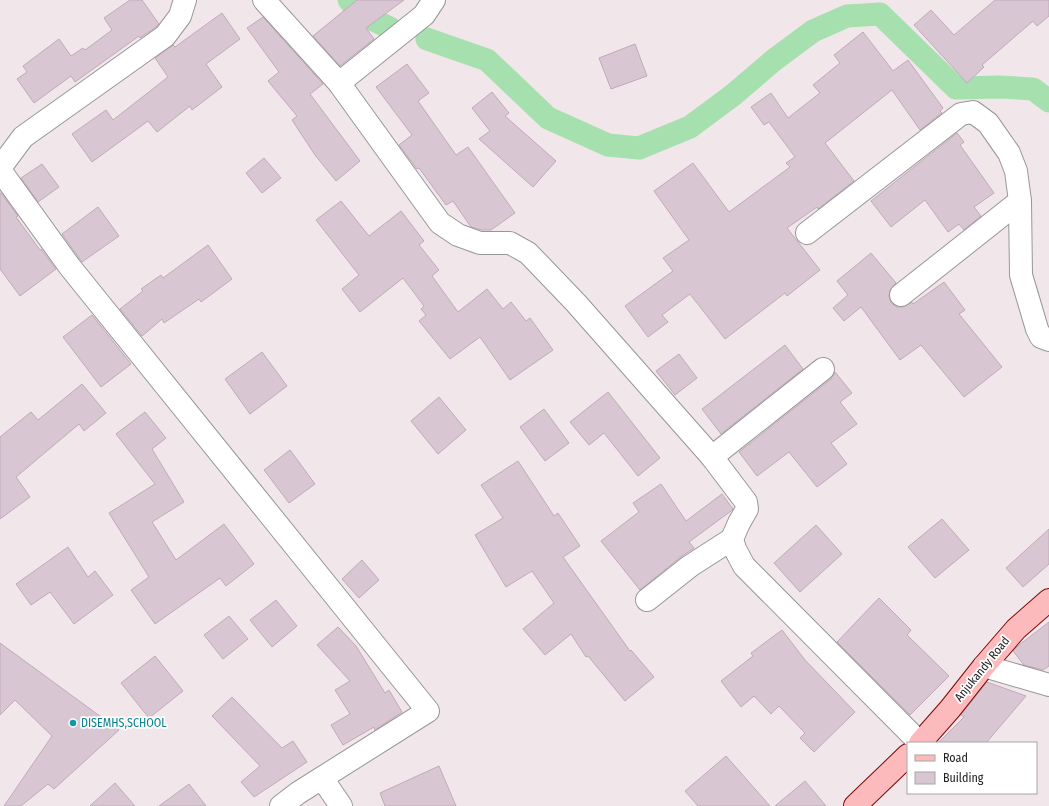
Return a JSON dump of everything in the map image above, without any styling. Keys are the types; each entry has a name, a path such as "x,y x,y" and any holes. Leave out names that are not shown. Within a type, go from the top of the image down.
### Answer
{"street":[{"path":"186,0 180,16 165,36 23,137 0,169 70,267 428,711 298,793 281,806"},
{"path":"264,0 339,83 440,223 458,235 480,242 510,243 528,253 576,303 712,457 746,502 747,509 732,539 690,566 647,600"},
{"path":"339,83 424,15 434,0"},
{"path":"807,233 961,114 973,112 988,123 1009,153 1016,171 1020,201 1021,274 1037,329 1042,337 1049,340"},
{"path":"901,295 1020,201"},
{"path":"712,457 823,369"},
{"path":"732,539 735,549 744,566 919,742"},
{"name":"Anjukandy Road","path":"921,742 1016,629 1049,600"},
{"path":"984,666 1049,685"},
{"path":"864,803 907,756"},
{"path":"322,778 341,806"}],"building":[{"path":"130,0 142,0 159,24 140,38 139,36 75,82 71,76 34,103 17,79 27,72 23,66 59,39 71,56 83,48 85,50 112,30 104,18"},
{"path":"357,0 404,0 366,28 374,39 340,66 313,36"},
{"path":"995,0 1049,0 1049,16 1037,26 1033,21 982,65 984,67 967,83 914,25 931,10 954,35"},
{"path":"222,13 240,39 206,64 222,87 192,110 190,106 157,132 148,121 92,162 72,134 106,110 113,120 168,77 155,58 173,45 175,47"},
{"path":"263,17 323,84 310,94 360,161 336,181 315,155 292,120 297,116 268,81 279,72 247,28"},
{"path":"863,32 893,71 908,60 943,108 940,111 942,113 920,130 892,90 825,143 854,181 818,209 817,207 787,228 820,270 787,296 785,293 725,339 690,294 662,315 668,322 648,337 625,306 673,271 663,258 689,240 654,191 693,163 729,212 790,167 786,163 795,157 769,122 764,125 751,107 771,93 788,118 820,93 813,85 840,63 834,55"},
{"path":"635,44 647,76 611,89 599,58"},
{"path":"407,64 429,93 418,101 456,155 468,147 515,213 491,230 482,230 471,227 453,201 446,205 419,168 417,169 399,145 412,135 376,87"},
{"path":"492,92 509,113 505,116 556,161 533,187 479,139 490,131 472,108"},
{"path":"957,133 964,142 960,145 994,193 974,207 981,216 964,230 959,224 948,232 925,200 891,227 871,201"},
{"path":"264,158 281,178 262,193 246,173"},
{"path":"42,164 59,187 38,202 21,178"},
{"path":"0,193 18,216 16,217 40,250 41,249 56,269 20,296 0,269"},
{"path":"341,201 369,236 401,211 424,241 419,245 439,270 432,276 458,312 487,289 503,309 511,302 526,321 530,318 553,350 510,380 480,337 450,359 419,321 426,315 421,309 424,306 403,278 360,312 342,289 359,275 316,220"},
{"path":"98,207 119,236 82,262 62,234"},
{"path":"208,245 232,279 201,302 199,299 164,323 162,319 142,336 120,309 143,291 141,289 161,275 163,278"},
{"path":"871,253 896,283 890,290 889,296 891,303 897,307 903,307 912,302 913,304 944,282 965,310 959,314 1002,367 964,397 921,345 900,360 861,307 844,321 833,308 848,295 837,281"},
{"path":"92,315 131,364 101,387 63,337"},
{"path":"785,345 803,369 721,434 702,409"},
{"path":"262,352 287,386 250,414 225,379"},
{"path":"679,354 697,378 675,395 656,371"},
{"path":"835,372 852,393 840,402 857,424 831,443 847,464 817,487 789,452 757,476 739,452 831,379"},
{"path":"82,384 106,413 84,431 79,424 16,477 30,497 0,519 0,437 31,412 38,420"},
{"path":"608,392 660,458 638,476 604,433 589,445 570,422"},
{"path":"439,397 466,430 438,454 411,421"},
{"path":"544,409 569,443 545,461 520,427"},
{"path":"145,412 166,438 152,449 184,502 152,522 176,560 224,524 254,564 226,586 220,578 155,624 131,590 149,577 109,513 155,484 116,434"},
{"path":"290,450 315,484 289,503 264,470"},
{"path":"518,461 554,516 558,513 580,546 563,557 630,651 631,650 654,677 625,701 588,656 586,657 571,634 545,655 523,629 554,603 532,571 506,587 475,535 503,518 481,485"},
{"path":"661,484 686,521 722,494 733,509 689,542 694,548 640,590 601,541 639,512 633,503"},
{"path":"942,519 969,550 935,578 908,547"},
{"path":"816,525 842,554 800,592 774,563"},
{"path":"1049,529 1049,564 1023,587 1006,568"},
{"path":"68,547 88,577 95,571 113,595 74,624 50,592 31,605 16,584"},
{"path":"362,560 379,580 359,598 342,579"},
{"path":"879,598 911,630 907,635 949,676 910,715 837,642"},
{"path":"276,600 297,626 272,647 250,620"},
{"path":"229,616 248,639 223,659 204,635"},
{"path":"1049,622 1049,666 1043,670 1024,665 1013,651"},
{"path":"338,627 356,646 385,693 389,690 402,712 375,730 374,727 343,745 331,725 350,714 335,690 350,681 317,645"},
{"path":"782,630 805,660 855,712 814,752 800,738 805,733 779,706 771,714 754,696 741,707 721,681 753,656 751,653"},
{"name":"DISEMHS,SCHOOL","path":"0,643 119,730 54,789 48,784 21,806 4,806 52,736 15,700 0,715"},
{"path":"155,656 183,691 149,718 121,683"},
{"path":"987,682 1026,696 987,742 939,742 964,717 961,715"},
{"path":"232,697 282,748 293,741 307,762 254,797 241,782 260,766 212,716"},
{"path":"726,756 770,806 698,806 685,791"},
{"path":"439,766 456,806 385,806 380,793"},
{"path":"805,781 826,806 775,806"},
{"path":"115,783 135,806 90,806"},
{"path":"189,784 206,806 159,806"}],"waterway":[{"path":"349,0 363,15 390,28"},
{"path":"427,39 487,60 548,118 608,145 639,148 690,127 733,95 774,60 813,31 847,16 880,14 956,88 1001,87 1033,89 1049,101"}],"place":[{"name":"DISEMHS,SCHOOL","path":"73,723"}]}
